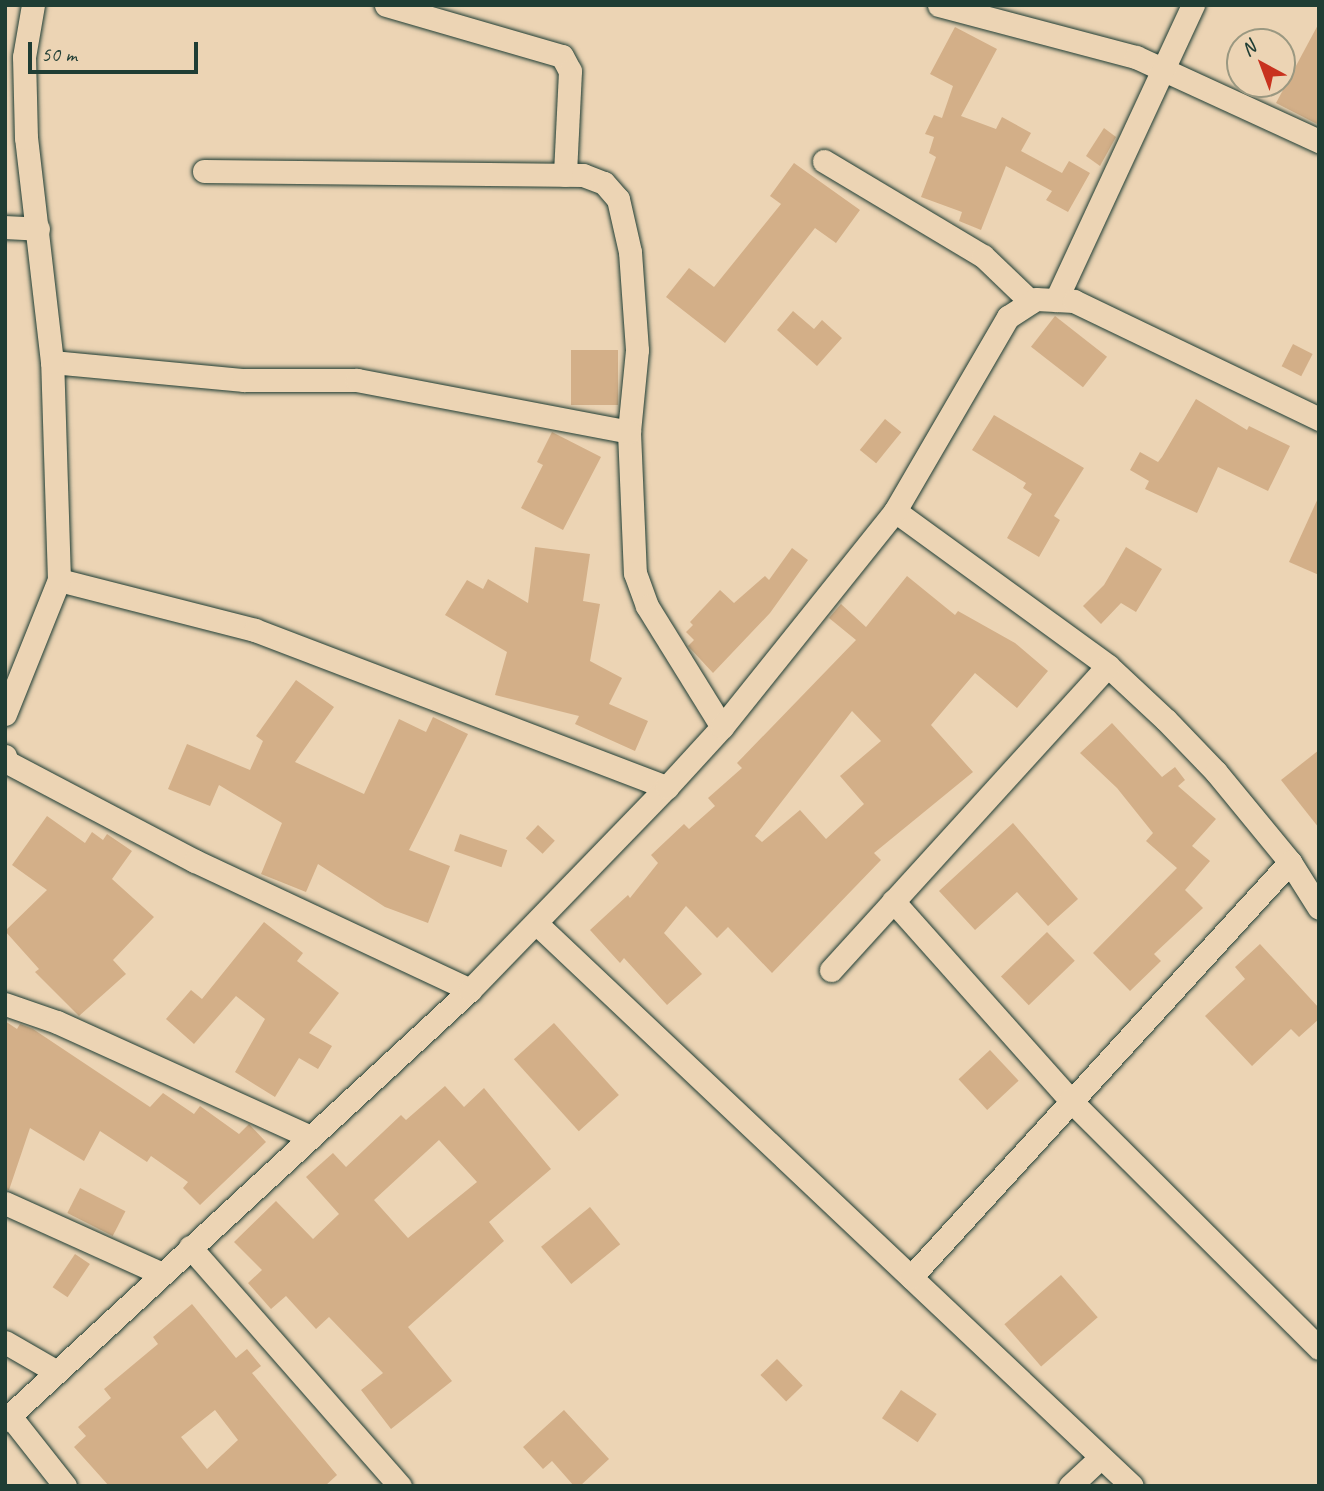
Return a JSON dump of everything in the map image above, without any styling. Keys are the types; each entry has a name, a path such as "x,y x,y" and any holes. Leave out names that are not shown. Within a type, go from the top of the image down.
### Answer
{"street":[{"path":"5,714 59,580 52,362 15,55 33,5"},
{"path":"386,5 562,56 570,71 565,174"},
{"path":"941,5 1165,69 1319,141"},
{"path":"1056,300 1193,5"},
{"path":"824,161 983,256 1031,302"},
{"path":"204,171 565,174 583,175 604,183 618,199 630,253 637,350 629,432 639,589 722,727"},
{"path":"5,227 38,229"},
{"path":"65,1486 8,1418 470,990 537,924 722,727 895,511 1008,317 1031,302 1074,302 1319,419"},
{"path":"52,362 244,380 357,380 629,432"},
{"path":"895,511 1108,666 1216,772 1290,862 1319,908"},
{"path":"59,580 255,630 667,787"},
{"path":"831,970 1108,666"},
{"path":"5,756 7,762 195,861 470,990"},
{"path":"911,1277 1290,862"},
{"path":"893,901 1070,1100 1319,1348"},
{"path":"537,924 1132,1486"},
{"path":"5,1004 57,1022 311,1137"},
{"path":"5,1203 162,1274"},
{"path":"190,1247 400,1486"},
{"path":"5,1342 57,1372"},
{"path":"1070,1486 1101,1457"}],"building":[{"path":"1319,23 1319,125 1276,103 1279,98 1296,98 1296,66"},
{"path":"955,27 997,49 961,116 996,129 1002,117 1031,133 1021,151 1062,173 1069,161 1090,173 1068,212 1046,200 1052,191 1006,166 981,230 959,221 962,212 921,197 936,157 929,153 934,137 925,134 934,115 942,118 953,86 930,74"},
{"path":"1104,128 1116,137 1100,166 1086,156"},
{"path":"794,163 860,210 836,243 815,228 725,343 666,297 689,268 714,287 781,204 770,196"},
{"path":"793,311 814,329 822,320 842,338 817,366 777,330"},
{"path":"1055,316 1107,357 1083,387 1031,347"},
{"path":"1293,344 1313,354 1301,376 1282,366"},
{"path":"571,350 618,350 618,405 571,405"},
{"path":"1196,399 1247,430 1249,426 1290,446 1268,491 1218,467 1197,513 1145,489 1149,481 1130,470 1140,452 1158,462"},
{"path":"994,415 1084,468 1054,516 1060,520 1039,557 1007,538 1032,494 1023,488 1026,483 972,450"},
{"path":"885,419 901,432 876,463 860,450"},
{"path":"552,432 601,457 563,530 521,508 543,465 537,462"},
{"path":"1319,496 1319,575 1289,562"},
{"path":"535,547 590,554 583,601 600,604 590,661 622,678 609,704 648,721 635,751 575,724 579,716 495,695 507,652 445,615 467,580 483,589 488,579 528,603"},
{"path":"1126,547 1162,569 1136,612 1121,603 1101,624 1083,606 1104,585"},
{"path":"792,548 808,560 770,613 713,673 688,646 694,640 686,632 693,625 690,622 720,590 734,603 765,576 769,580"},
{"path":"907,576 955,615 958,611 1015,643 1048,671 1017,708 975,673 931,725 973,772 874,853 881,860 772,973 728,927 717,938 686,906 664,933 702,974 667,1005 624,958 620,963 590,930 628,895 630,898 658,863 651,855 684,824 689,829 715,806 708,798 742,768 737,763 856,640 829,618 841,604 866,627","holes":["852,711 881,741 840,776 864,804 826,839 800,810 762,842 755,836"]},
{"path":"296,680 334,707 295,762 364,794 399,719 426,732 433,717 468,734 409,850 450,866 428,923 385,907 318,864 306,892 261,874 282,823 219,785 210,806 168,789 187,744 250,770 263,741 256,736"},
{"path":"1112,723 1162,777 1175,767 1185,780 1178,786 1216,819 1192,846 1210,861 1185,890 1203,908 1154,954 1161,961 1130,991 1093,953 1177,868 1146,841 1153,833 1117,788 1080,753"},
{"path":"1319,750 1319,828 1281,780"},
{"path":"47,816 85,843 92,832 103,840 107,834 132,851 112,879 154,917 113,960 126,974 79,1016 35,972 39,969 5,931 47,890 12,865"},
{"path":"1013,823 1078,899 1048,926 1017,892 975,930 939,891"},
{"path":"538,825 555,841 543,854 526,838"},
{"path":"460,834 507,850 501,867 454,851"},
{"path":"264,922 303,953 297,961 339,993 309,1033 332,1046 318,1069 299,1058 275,1097 235,1072 265,1019 236,996 194,1044 166,1019 191,990 202,999"},
{"path":"1047,932 1075,961 1029,1005 1001,976"},
{"path":"1260,944 1319,1008 1319,1019 1299,1037 1291,1029 1252,1066 1205,1016 1245,979 1235,967"},
{"path":"5,1021 17,1029 20,1024 33,1029 150,1107 163,1093 194,1114 200,1106 239,1134 249,1124 266,1142 200,1205 183,1188 188,1182 151,1156 147,1162 100,1131 84,1161 30,1128 9,1190 5,1189"},
{"path":"554,1023 619,1095 579,1131 514,1059"},
{"path":"990,1050 1019,1081 987,1110 959,1079"},
{"path":"445,1086 464,1107 484,1088 551,1169 489,1222 504,1241 408,1327 452,1381 391,1429 361,1390 383,1373 329,1317 316,1329 286,1296 271,1309 248,1283 262,1270 234,1242 276,1201 313,1239 339,1214 306,1177 333,1153 346,1167 401,1115 406,1120","holes":["439,1140 477,1182 408,1238 374,1200"]},
{"path":"80,1188 125,1211 113,1236 67,1213"},
{"path":"590,1207 620,1244 571,1284 541,1247"},
{"path":"75,1254 90,1264 68,1297 53,1287"},
{"path":"1061,1275 1098,1317 1041,1366 1004,1324"},
{"path":"192,1304 236,1358 247,1349 261,1366 252,1373 337,1475 325,1486 109,1486 74,1447 86,1436 78,1427 111,1398 104,1389 158,1344 153,1337","holes":["215,1410 238,1440 207,1469 181,1437"]},
{"path":"777,1359 803,1386 786,1402 760,1375"},
{"path":"901,1390 937,1414 918,1442 882,1418"},
{"path":"564,1410 609,1459 580,1486 574,1486 552,1461 543,1469 523,1447"}]}
